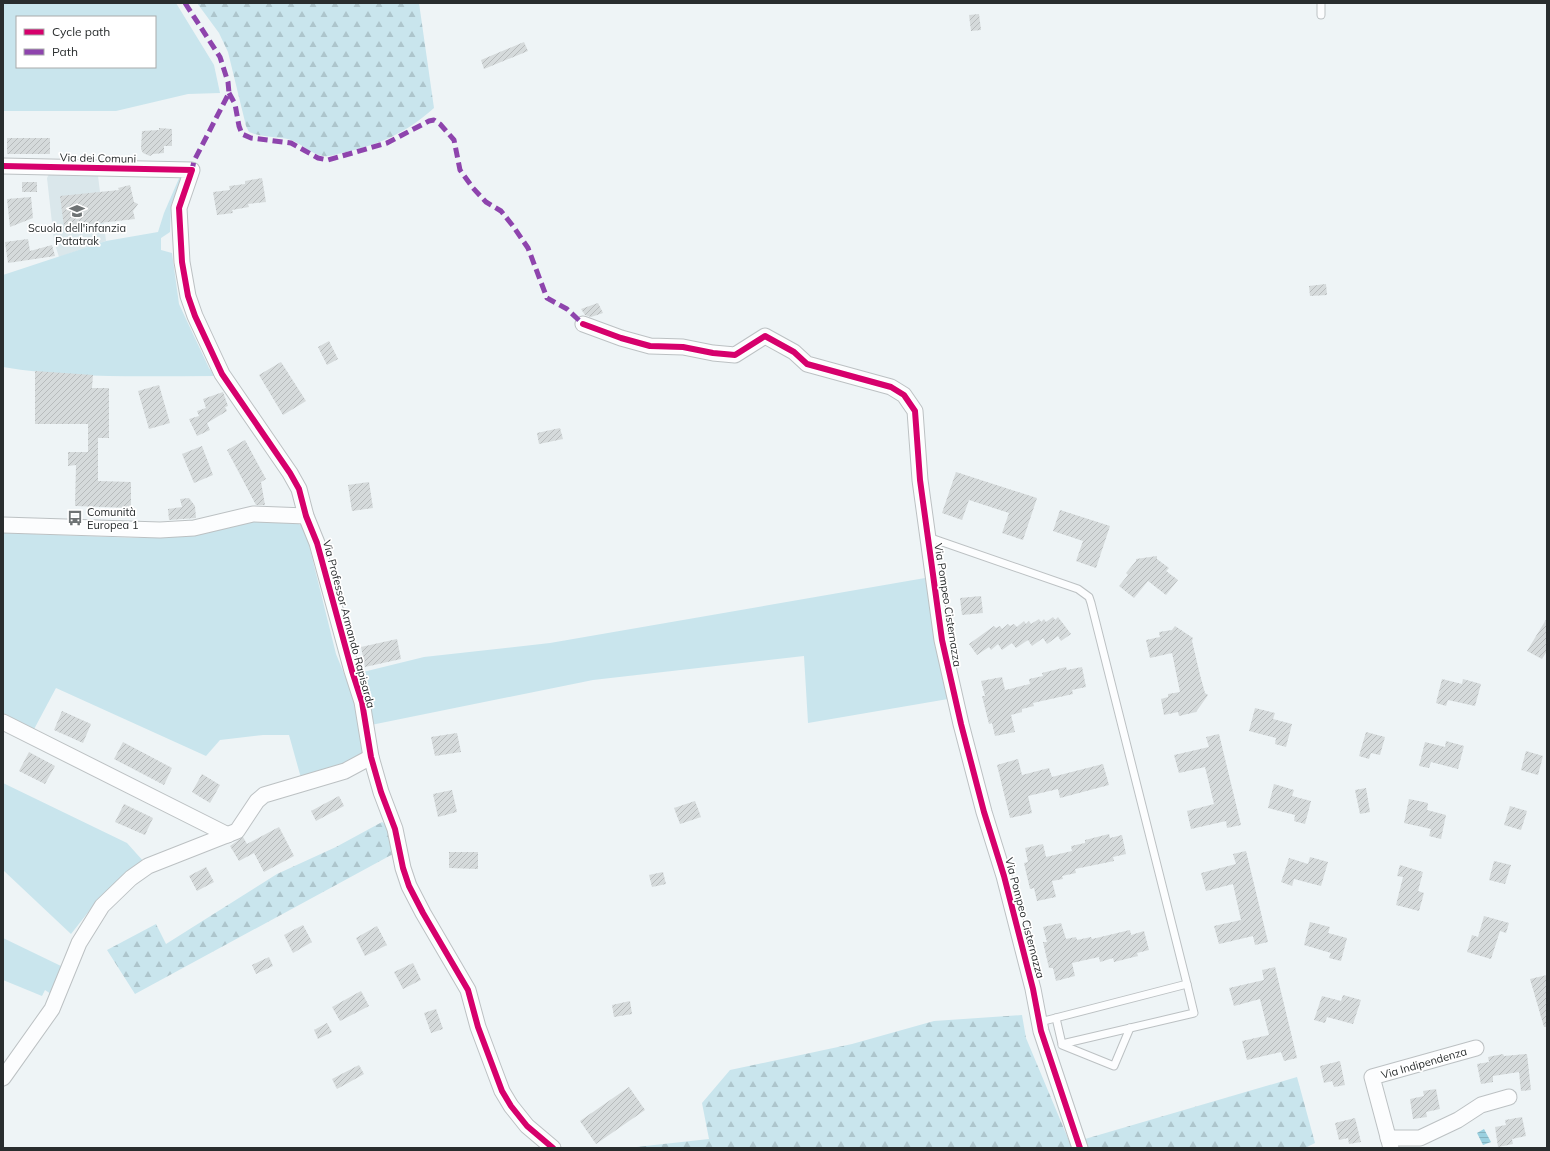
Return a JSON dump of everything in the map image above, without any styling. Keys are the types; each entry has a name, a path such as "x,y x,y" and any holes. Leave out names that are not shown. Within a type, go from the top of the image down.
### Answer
{"street":[{"name":"Via dei Comuni","path":"3,166 192,170"},
{"name":"Via Professor Armando Rapisarda","path":"192,170 179,208 182,262 188,296 194,316 222,374 290,473 299,489 306,516 318,543 352,671 362,702 371,756 381,792 395,829 403,868 409,886 468,990 478,1027 502,1091 511,1106 527,1126 553,1148"},
{"name":"Via Pompeo Cisternazza","path":"583,324 650,346 683,347 712,353 735,355 765,336 794,352 807,364 891,387 904,395 915,411 918,468 942,640 961,724 984,812 1004,876 1040,1022 1080,1148"},
{"path":"3,525 160,530 194,528 253,514 306,516"},
{"path":"3,722 228,835"},
{"path":"3,1078 52,1009 79,943 102,906 131,878 148,866 237,831 257,801 264,795 345,771 371,756"},
{"name":"Via Indipendenza","path":"1389,1143 1372,1077 1476,1048"},
{"path":"1389,1143 1420,1138 1458,1120 1481,1105 1509,1097"}],"lane":[{"path":"1321,3 1321,15"},
{"path":"927,537 1078,589 1089,597 1097,626 1194,1013 1062,1044"},
{"path":"1040,1022 1187,984"},
{"path":"1056,1018 1062,1044"},
{"path":"1062,1044 1114,1066 1130,1028"}],"shaded area":[{"name":"Scuola dell'infanzia Patatrak","path":"49,174 98,176 106,241 59,257 54,241 47,178"}],"green space":[{"path":"3,3 176,3 214,65 220,93 188,94 116,111 3,111"},
{"path":"197,3 419,3 434,108 424,117 402,131 380,142 355,150 328,156 315,154 291,140 249,132 246,126 228,52 219,33"},
{"path":"180,176 184,177 171,205 170,232 161,238 161,250 172,253 179,304 209,368 215,376 82,375 29,371 3,367 3,275 106,241 158,232 164,213"},
{"path":"251,520 294,522 301,525 306,533 336,654 354,698 362,753 337,768 301,778 289,735 263,735 220,740 206,756 56,688 32,733 3,718 3,533 138,538 165,536"},
{"path":"925,578 948,699 808,723 804,656 593,680 371,725 370,697 363,672 424,657 550,643"},
{"path":"3,783 127,843 144,862 93,906 71,934 3,870"},
{"path":"382,822 391,829 393,854 135,994 107,950 156,924 166,944 277,874 336,847"},
{"path":"3,938 61,966 51,994 45,990 42,996 3,980"},
{"path":"1022,1015 1026,1038 1072,1148 627,1148 709,1139 702,1103 730,1070 852,1044 934,1021"},
{"path":"1297,1077 1315,1143 1305,1148 1087,1148 1085,1139"}],"water":[{"path":"1484,1129 1491,1142 1483,1145 1477,1133"}],"building":[{"path":"979,14 981,30 971,31 969,15"},
{"path":"524,42 528,51 484,69 481,60"},
{"path":"159,128 172,129 172,146 164,146 164,153 153,154 150,156 143,153 141,149 142,131 159,130"},
{"path":"7,138 50,138 50,154 7,154"},
{"path":"262,178 266,202 248,204 249,207 232,210 233,213 217,215 213,192 230,190 229,186 245,184 245,181"},
{"path":"22,182 37,182 37,192 22,192"},
{"path":"130,185 134,202 138,204 133,211 135,219 64,227 60,196 119,190 118,188"},
{"path":"31,197 33,218 10,227 7,199"},
{"path":"28,239 30,251 52,245 55,256 8,263 5,242"},
{"path":"1326,284 1327,295 1310,296 1309,286"},
{"path":"598,303 603,313 591,317 585,315 581,309"},
{"path":"329,341 338,359 327,365 318,347"},
{"path":"281,362 306,401 283,415 259,375"},
{"path":"35,371 93,375 92,388 109,388 109,438 98,438 98,481 131,482 131,508 75,506 76,465 68,466 68,452 88,452 88,424 35,424"},
{"path":"159,385 170,423 149,429 138,391"},
{"path":"223,392 228,406 225,407 227,411 207,423 210,430 197,436 189,419 199,416 197,411 206,408 203,399"},
{"path":"560,428 563,439 539,444 537,433"},
{"path":"245,440 266,479 261,482 265,505 256,505 227,450"},
{"path":"202,446 213,475 194,483 182,454"},
{"path":"956,472 1037,498 1023,540 1002,533 1009,513 969,500 962,520 942,513"},
{"path":"369,482 373,508 352,511 348,485"},
{"path":"189,498 195,506 196,518 169,520 168,509 182,507 180,499"},
{"path":"1060,510 1110,526 1096,568 1076,561 1083,541 1053,531"},
{"path":"1157,556 1157,559 1169,568 1166,571 1178,580 1166,595 1148,581 1134,598 1119,586 1128,575 1126,573 1136,559"},
{"path":"981,596 983,613 962,615 960,598"},
{"path":"1053,617 1055,620 1058,617 1071,634 1061,641 1058,636 1047,644 1043,638 1032,646 1028,640 1016,648 1012,643 1002,650 998,644 991,650 989,647 977,655 969,644 994,626 996,628 1000,626 1002,629 1008,624 1010,626 1014,624 1017,627 1024,621 1026,624 1029,621 1031,624 1039,619 1041,622 1044,619 1046,622"},
{"path":"1547,618 1547,651 1542,659 1527,651"},
{"path":"1175,626 1193,638 1192,641 1200,675 1205,693 1208,695 1196,712 1179,716 1178,712 1164,715 1161,699 1168,697 1168,694 1180,692 1172,653 1150,658 1146,640 1160,637 1159,632 1172,630"},
{"path":"397,639 401,659 365,667 361,647"},
{"path":"1066,667 1067,670 1082,667 1086,687 1072,690 1073,694 1033,703 1034,706 1022,709 1022,712 1011,715 1015,732 995,736 992,723 989,724 982,696 985,696 981,681 1002,677 1005,690 1030,684 1029,679 1043,676 1042,673"},
{"path":"1442,679 1462,684 1463,679 1481,684 1475,706 1448,700 1446,706 1436,703"},
{"path":"1255,708 1275,713 1273,719 1292,724 1286,747 1275,744 1276,738 1249,731"},
{"path":"62,711 91,724 83,743 54,730"},
{"path":"1366,732 1385,737 1380,755 1371,753 1369,759 1359,756"},
{"path":"457,733 461,752 435,756 431,737"},
{"path":"1219,734 1241,825 1227,828 1226,821 1191,829 1187,811 1214,804 1205,767 1179,773 1174,755 1209,747 1206,737"},
{"path":"1446,741 1464,746 1458,769 1431,762 1429,768 1419,766 1425,742 1445,747"},
{"path":"123,742 172,768 164,785 114,759"},
{"path":"1526,751 1543,756 1538,775 1521,770"},
{"path":"29,752 55,766 45,784 19,771"},
{"path":"1018,759 1022,775 1049,768 1052,777 1103,764 1109,785 1060,798 1058,789 1028,796 1032,813 1010,818 997,765"},
{"path":"202,774 220,785 210,803 192,792"},
{"path":"1274,784 1294,790 1292,796 1311,801 1305,824 1294,821 1295,815 1268,808"},
{"path":"1366,788 1370,812 1360,814 1355,790"},
{"path":"452,790 457,812 438,817 433,794"},
{"path":"339,796 344,806 316,821 311,811"},
{"path":"1409,799 1428,803 1427,810 1446,815 1441,839 1429,836 1431,829 1404,823"},
{"path":"695,801 701,817 680,824 674,808"},
{"path":"124,804 153,818 145,835 115,822"},
{"path":"1510,806 1527,811 1521,830 1504,825"},
{"path":"279,827 294,856 264,872 254,853 239,861 230,846 243,837 247,844"},
{"path":"1109,834 1110,838 1122,835 1126,854 1113,857 1114,861 1075,869 1076,873 1062,876 1063,879 1052,881 1056,897 1037,901 1034,888 1030,889 1024,863 1028,862 1025,848 1043,844 1046,857 1072,851 1071,846 1085,843 1085,840"},
{"path":"1246,851 1268,942 1255,945 1253,936 1219,944 1214,926 1241,920 1233,884 1206,891 1201,873 1236,864 1233,854"},
{"path":"449,852 478,852 478,869 449,868"},
{"path":"1310,857 1328,862 1321,886 1294,879 1292,886 1281,882 1289,858 1308,864"},
{"path":"1494,861 1511,865 1505,884 1489,880"},
{"path":"1400,865 1423,872 1418,891 1424,893 1419,911 1396,905 1403,877 1397,876"},
{"path":"206,867 214,882 197,891 189,876"},
{"path":"663,872 666,884 652,887 649,875"},
{"path":"1484,916 1509,923 1506,933 1500,931 1491,959 1467,952 1472,935 1478,937"},
{"path":"1310,922 1330,927 1328,933 1347,938 1341,961 1329,958 1331,953 1304,945"},
{"path":"1061,923 1066,939 1076,937 1077,940 1091,937 1092,939 1130,930 1131,935 1144,931 1149,950 1137,953 1138,956 1114,962 1113,958 1100,962 1099,957 1072,963 1075,976 1056,981 1053,968 1049,968 1043,942 1047,942 1043,927"},
{"path":"303,925 312,942 293,953 284,935"},
{"path":"377,926 387,945 365,956 356,938"},
{"path":"269,957 273,966 256,974 252,965"},
{"path":"413,963 421,980 403,989 394,972"},
{"path":"1275,967 1297,1058 1284,1061 1281,1052 1247,1060 1242,1041 1269,1035 1260,999 1234,1006 1229,988 1264,980 1262,970"},
{"path":"1547,975 1547,1027 1544,1027 1530,979"},
{"path":"361,991 369,1006 340,1021 332,1007"},
{"path":"1343,995 1361,1000 1353,1024 1327,1017 1325,1023 1314,1020 1322,996 1341,1001"},
{"path":"630,1001 632,1014 614,1017 612,1005"},
{"path":"436,1009 443,1029 431,1033 424,1013"},
{"path":"327,1023 332,1032 318,1039 314,1030"},
{"path":"1503,1054 1504,1056 1527,1054 1531,1090 1521,1091 1519,1072 1493,1076 1493,1082 1481,1084 1477,1064 1489,1062 1488,1057"},
{"path":"1340,1061 1345,1085 1334,1087 1332,1081 1324,1083 1320,1066"},
{"path":"359,1065 364,1074 337,1089 332,1079"},
{"path":"629,1087 645,1110 596,1144 580,1121"},
{"path":"1436,1089 1440,1109 1426,1112 1427,1117 1413,1119 1410,1099 1424,1096 1423,1091"},
{"path":"1522,1117 1526,1136 1512,1139 1513,1144 1498,1147 1495,1127 1506,1125 1505,1120"},
{"path":"1355,1118 1361,1142 1349,1144 1348,1138 1339,1140 1335,1123"}],"marked path":[{"path":"185,3 220,57 228,82 229,93 194,161 192,170"},
{"path":"229,93 235,104 242,134 251,138 291,143 318,158 328,160 387,143 429,121 434,120 440,124 454,140 460,170 473,188 486,202 501,211 528,248 547,298 567,309 583,324"}],"cycle path":[{"path":"3,166 192,170 179,208 182,262 188,296 195,316 222,374 290,473 299,489 306,516 317,543 362,702 371,757 381,792 395,829 403,868 409,886 468,990 478,1027 502,1091 511,1106 527,1126 553,1148"},
{"path":"583,324 621,338 650,346 683,347 713,353 735,355 765,336 794,352 807,364 891,387 904,395 915,411 920,480 942,640 961,724 984,812 1004,876 1033,989 1041,1031 1080,1148"}],"place":[{"name":"Scuola dell'infanzia Patatrak","path":"77,211"},
{"name":"Comunità Europea 1","path":"75,518"}]}
